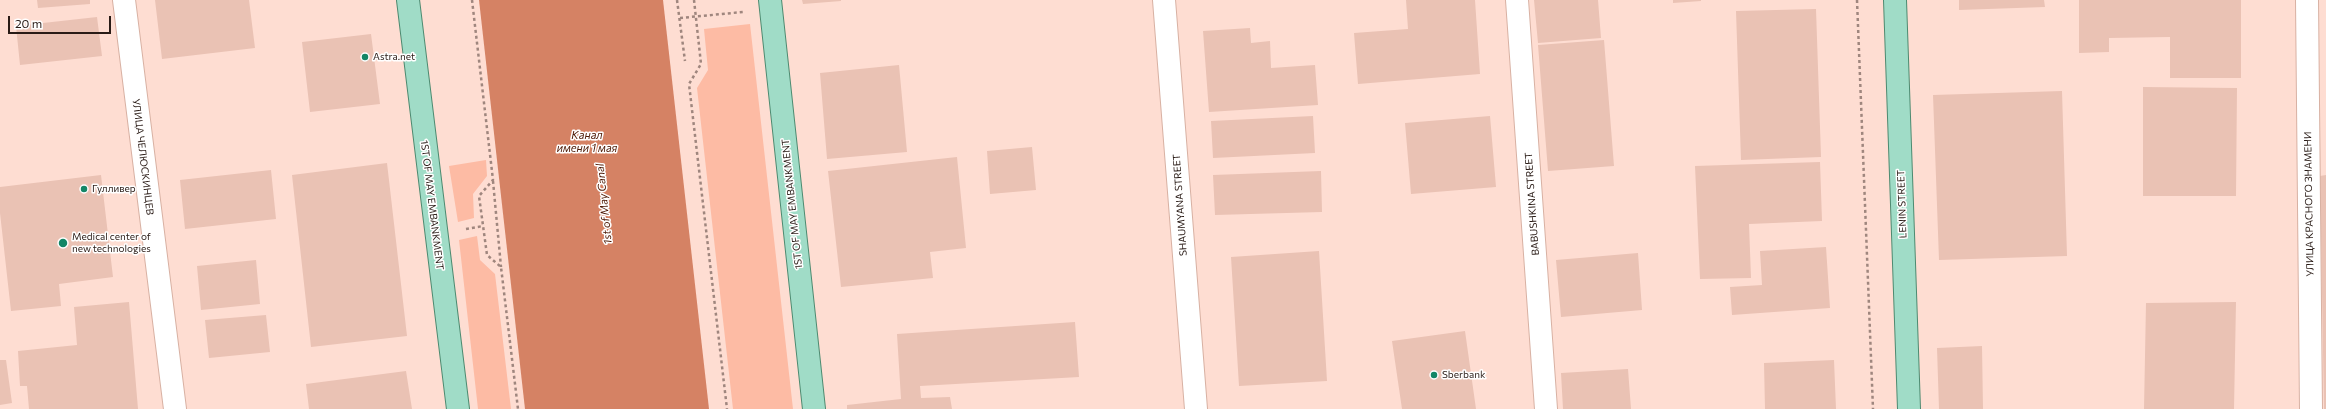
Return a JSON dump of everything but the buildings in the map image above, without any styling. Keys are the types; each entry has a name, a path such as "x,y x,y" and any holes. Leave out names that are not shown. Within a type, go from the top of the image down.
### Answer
{"main road":[{"name":"1ST OF MAY EMBANKMENT","path":"408,0 458,409"},
{"name":"1ST OF MAY EMBANKMENT","path":"770,0 814,409"},
{"name":"LENIN STREET","path":"1895,0 1909,409"}],"street":[{"name":"УЛИЦА ЧЕЛЮСКИНЦЕВ","path":"124,0 175,409"},
{"name":"SHAUMYANA STREET","path":"1164,0 1196,409"},
{"name":"BABUSHKINA STREET","path":"1517,0 1546,409"},
{"name":"УЛИЦА КРАСНОГО ЗНАМЕНИ","path":"2307,0 2311,409"}],"path":[{"path":"472,0 518,409"},
{"path":"677,0 685,61"},
{"path":"694,0 701,64 689,84 727,409"},
{"path":"1857,0 1872,409"},
{"path":"680,18 722,14"},
{"path":"493,180 479,196 487,255 501,267"},
{"path":"463,229 483,226"}],"shaded area":[{"path":"750,24 793,409 733,409 697,88 708,70 704,29"},
{"path":"486,160 487,176 473,194 474,218 458,222 449,166"},
{"path":"477,236 480,260 495,274 511,409 478,409 459,240"}],"water":[{"name":"Канал имени 1 мая","path":"479,0 663,0 709,409 525,409"}],"place":[{"name":"Astra.net","path":"365,57"},
{"name":"Гулливер","path":"84,189"},
{"name":"Medical center of new technologies","path":"63,243"},
{"name":"Sberbank","path":"1434,375"}],"water label":[{"name":"1st of May Canal","path":"604,204"}]}
